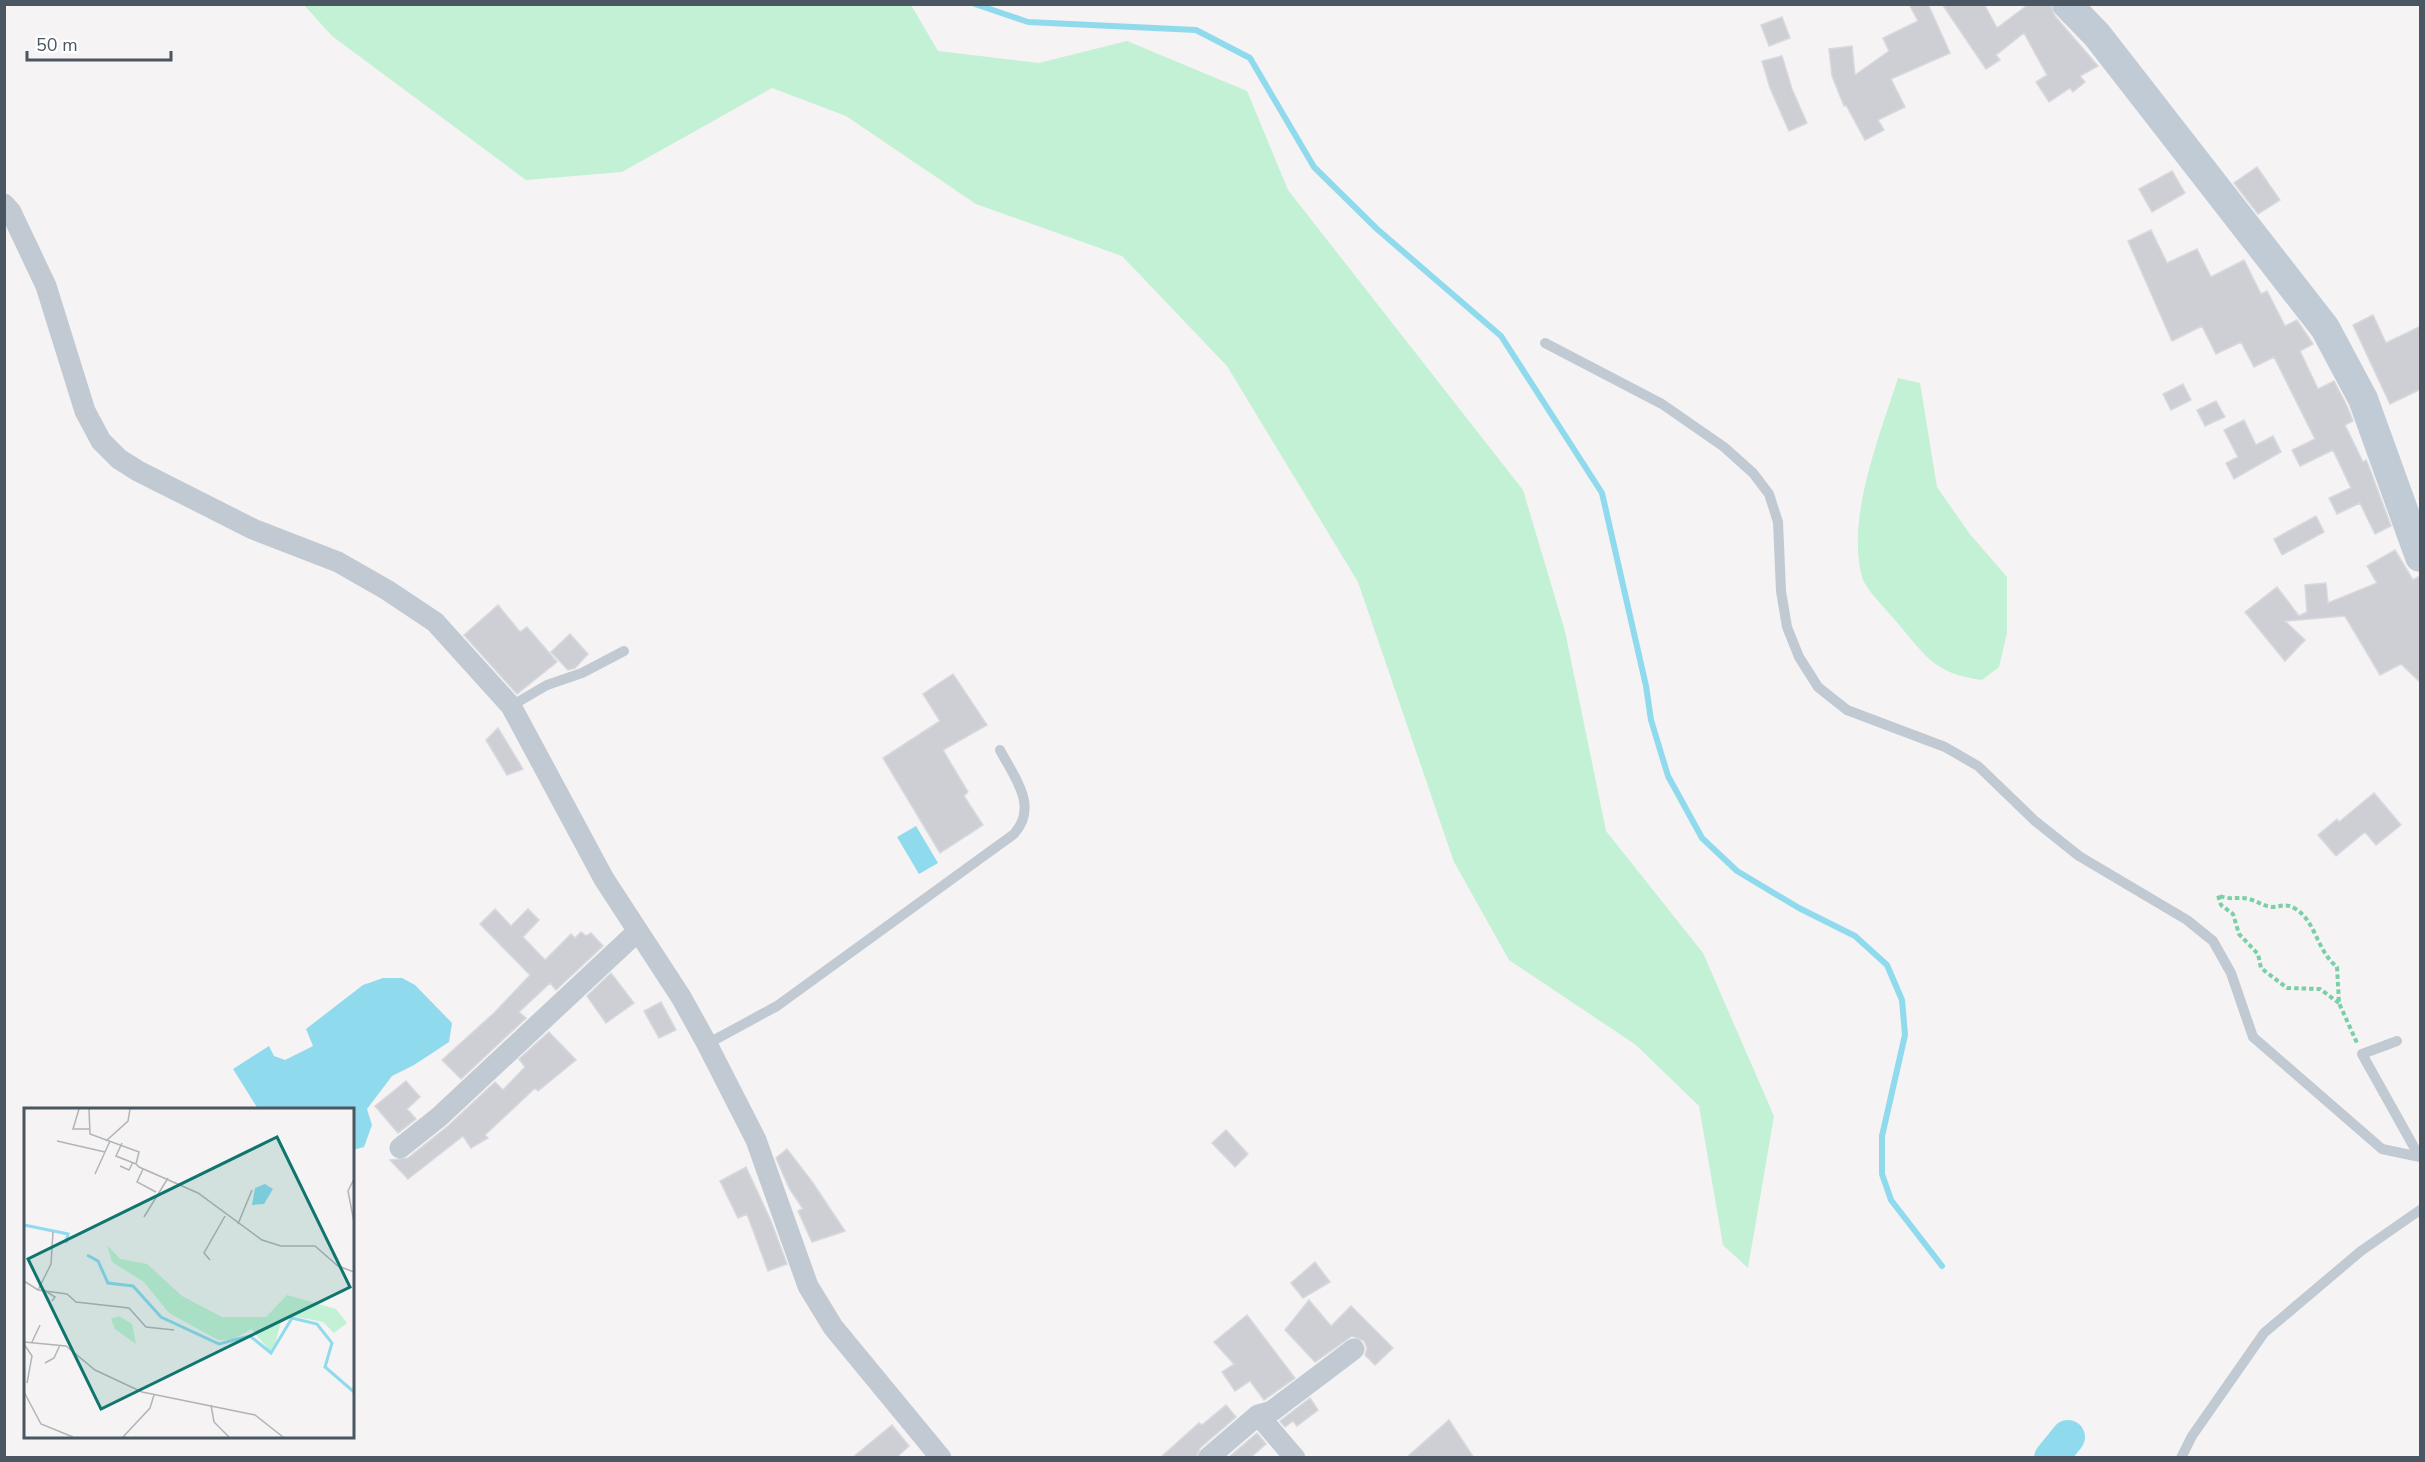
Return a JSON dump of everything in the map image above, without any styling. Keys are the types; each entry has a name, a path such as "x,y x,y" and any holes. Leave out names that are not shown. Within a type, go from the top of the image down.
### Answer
{"street":[{"path":"2067,4 2097,35 2325,328 2363,399 2421,556"},
{"path":"4,204 11,212 46,286 85,411 101,441 119,459 253,530 338,562 387,590 435,622 510,706 604,879 707,1044 756,1140 808,1286 833,1327 941,1458"},
{"path":"400,1148 439,1117 638,931"},
{"path":"1208,1458 1258,1415 1272,1411 1354,1349"},
{"path":"1258,1415 1295,1458"}],"lane":[{"path":"1545,343 1662,404 1724,447 1753,473 1769,494 1778,522 1781,591 1787,627 1799,657 1818,687 1846,710 1945,747 1978,766 2035,821 2079,856 2187,920 2213,941 2231,973 2253,1037 2382,1149 2420,1157"},
{"path":"510,706 547,686 582,673 624,651"},
{"path":"707,1044 777,1006 1014,834 1024,821 1025,798 1000,750"},
{"path":"2397,1041 2362,1054 2420,1157"},
{"path":"2181,1458 2192,1436 2264,1333 2361,1251 2421,1210"}],"path":[{"path":"2339,1004 2320,988 2287,988 2261,968 2258,954 2239,934 2232,914 2221,905 2218,895 2227,900 2248,898 2274,907 2283,904 2292,906 2300,912 2316,933 2325,957 2337,967 2339,1004 2362,1054"}],"green space":[{"path":"304,5 911,5 938,51 1039,63 1127,41 1247,91 1288,190 1523,490 1565,631 1606,831 1703,953 1774,1116 1748,1268 1723,1245 1699,1106 1636,1045 1509,960 1454,862 1358,582 1227,366 1122,256 976,204 846,116 772,88 622,172 526,180 332,36"},
{"path":"1898,378 1920,383 1937,487 1969,533 2007,577 2007,633 1999,667 1982,680 1955,674 1935,664 1874,596 1862,577 1858,554 1858,529 1862,503 1874,450"}],"water":[{"path":"916,826 938,863 919,874 897,837"},
{"path":"383,978 402,978 415,985 452,1023 449,1042 414,1065 392,1076 367,1109 372,1125 364,1147 354,1150 354,1108 257,1108 233,1069 269,1046 274,1056 285,1060 313,1046 306,1029 363,985"}],"building":[{"path":"1909,4 1928,4 1950,53 1891,79 1905,107 1878,120 1884,130 1865,140 1846,105 1844,106 1832,76 1829,49 1852,46 1855,75 1889,51 1883,38 1918,21"},
{"path":"1942,4 1984,4 1997,28 2029,4 2050,4 2055,16 2098,66 2080,76 2085,82 2073,92 2070,88 2049,102 2036,82 2047,75 2024,33 1996,55 2000,60 1986,69"},
{"path":"1782,17 1790,38 1769,46 1761,25"},
{"path":"1782,56 1792,89 1807,123 1789,131 1770,88 1762,61"},
{"path":"2257,167 2280,200 2258,214 2234,183"},
{"path":"2172,171 2185,193 2152,212 2139,189"},
{"path":"2151,230 2167,263 2197,249 2211,277 2244,260 2261,294 2267,291 2285,326 2297,320 2313,344 2300,351 2318,389 2334,381 2347,406 2353,421 2345,425 2363,462 2366,460 2368,464 2391,526 2375,534 2360,503 2337,514 2329,498 2351,488 2333,450 2300,466 2292,450 2315,439 2274,357 2254,367 2241,342 2216,354 2202,326 2172,341 2128,241"},
{"path":"2373,315 2386,343 2421,326 2421,389 2390,404 2353,325"},
{"path":"2183,384 2191,400 2171,410 2163,394"},
{"path":"2216,401 2225,417 2205,426 2197,410"},
{"path":"2244,420 2256,445 2273,436 2281,452 2234,479 2226,463 2238,457 2224,430"},
{"path":"2316,516 2324,532 2282,555 2274,539"},
{"path":"2395,550 2413,580 2421,575 2421,683 2401,664 2380,675 2345,616 2285,621 2305,640 2285,661 2245,612 2277,587 2299,616 2307,612 2305,585 2326,583 2328,603 2377,583 2367,566"},
{"path":"498,605 520,632 527,627 557,662 517,694 464,635"},
{"path":"570,634 588,654 575,668 568,670 551,652"},
{"path":"953,674 987,725 943,750 968,792 964,796 983,825 940,853 883,758 940,721 923,694"},
{"path":"498,728 523,769 507,775 486,740"},
{"path":"2374,793 2401,825 2376,845 2365,832 2336,856 2318,835 2337,819 2339,822"},
{"path":"495,909 511,926 528,909 539,920 523,937 545,960 571,934 575,938 581,932 586,936 591,933 603,946 556,990 550,983 519,1012 526,1018 461,1079 442,1060 494,1013 530,975 480,924"},
{"path":"611,973 634,1003 606,1023 587,996"},
{"path":"661,1002 676,1030 659,1038 644,1011"},
{"path":"549,1032 576,1060 538,1091 535,1088 485,1135 488,1138 471,1148 463,1136 408,1179 390,1160 408,1158 448,1126 495,1082 503,1090 525,1067 519,1059"},
{"path":"406,1081 420,1097 407,1109 416,1119 398,1133 375,1106"},
{"path":"1226,1130 1248,1154 1235,1167 1212,1143"},
{"path":"787,1149 845,1231 812,1242 798,1211 803,1209 789,1188 776,1158"},
{"path":"746,1167 771,1221 787,1264 768,1271 747,1214 738,1218 720,1181"},
{"path":"1315,1262 1330,1282 1303,1298 1291,1283"},
{"path":"1309,1300 1331,1326 1351,1306 1393,1348 1375,1365 1365,1355 1367,1348 1364,1341 1352,1336 1315,1362 1285,1330"},
{"path":"1247,1315 1295,1378 1264,1400 1250,1381 1235,1391 1222,1372 1234,1364 1214,1342"},
{"path":"1310,1398 1318,1410 1297,1426 1293,1421 1285,1427 1280,1421"},
{"path":"1226,1405 1236,1417 1200,1448 1196,1458 1160,1458 1199,1423 1202,1425"},
{"path":"1449,1420 1474,1458 1406,1458"},
{"path":"892,1425 909,1446 896,1458 852,1458"},
{"path":"1257,1433 1266,1444 1250,1458 1228,1458"}],"waterway":[{"path":"975,4 1028,22 1196,30 1250,58 1314,167 1377,229 1501,336 1602,493 1646,686 1651,720 1668,776 1702,838 1737,871 1799,908 1855,936 1887,965 1902,1000 1905,1035 1882,1136 1882,1174 1891,1200 1942,1266"},
{"path":"2051,1458 2068,1437"}]}
